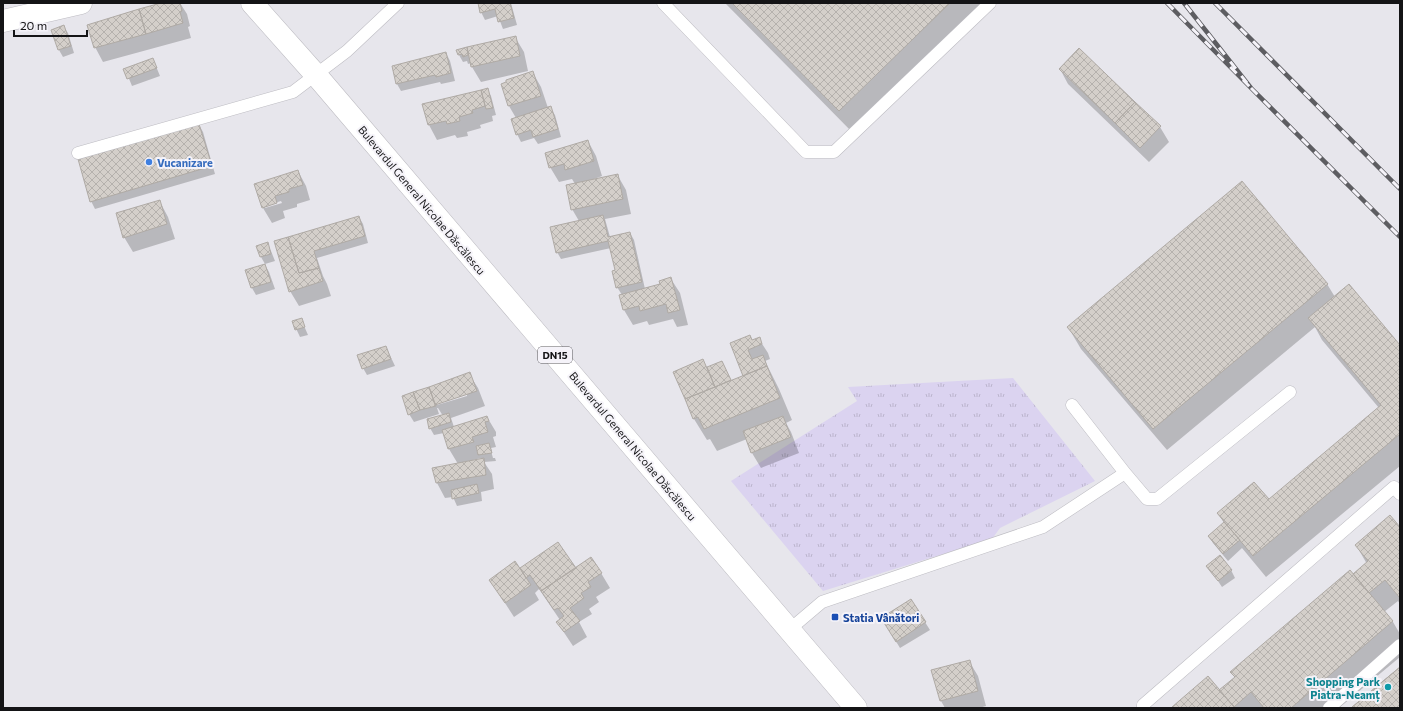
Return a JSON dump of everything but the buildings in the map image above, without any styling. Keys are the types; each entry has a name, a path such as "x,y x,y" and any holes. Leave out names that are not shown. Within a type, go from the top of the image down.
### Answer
{"main road":[{"path":"3,21 81,3"},
{"name":"Bulevardul General Nicolae Dăscălescu","path":"252,3 316,75 856,708"}],"lane":[{"path":"78,153 294,92 346,51 398,3"},
{"path":"663,3 806,152 834,152 990,3"},
{"path":"1072,405 1147,499 1157,499 1290,392"},
{"path":"790,630 822,602 1043,528 1125,472"},
{"path":"1143,708 1143,705 1394,487 1400,494"},
{"path":"1329,708 1400,645"}],"green space":[{"path":"1013,378 1095,481 1000,528 992,539 823,591 731,481 857,401 848,387"}],"railway":[{"path":"1167,3 1251,88 1184,3"},
{"path":"1215,3 1400,189"},
{"path":"1251,88 1400,237"}],"place":[{"name":"Vucanizare","path":"149,162"},
{"name":"Statia Vânători","path":"835,617"},
{"name":"Shopping Park Piatra-Neamț","path":"1388,687"}]}
